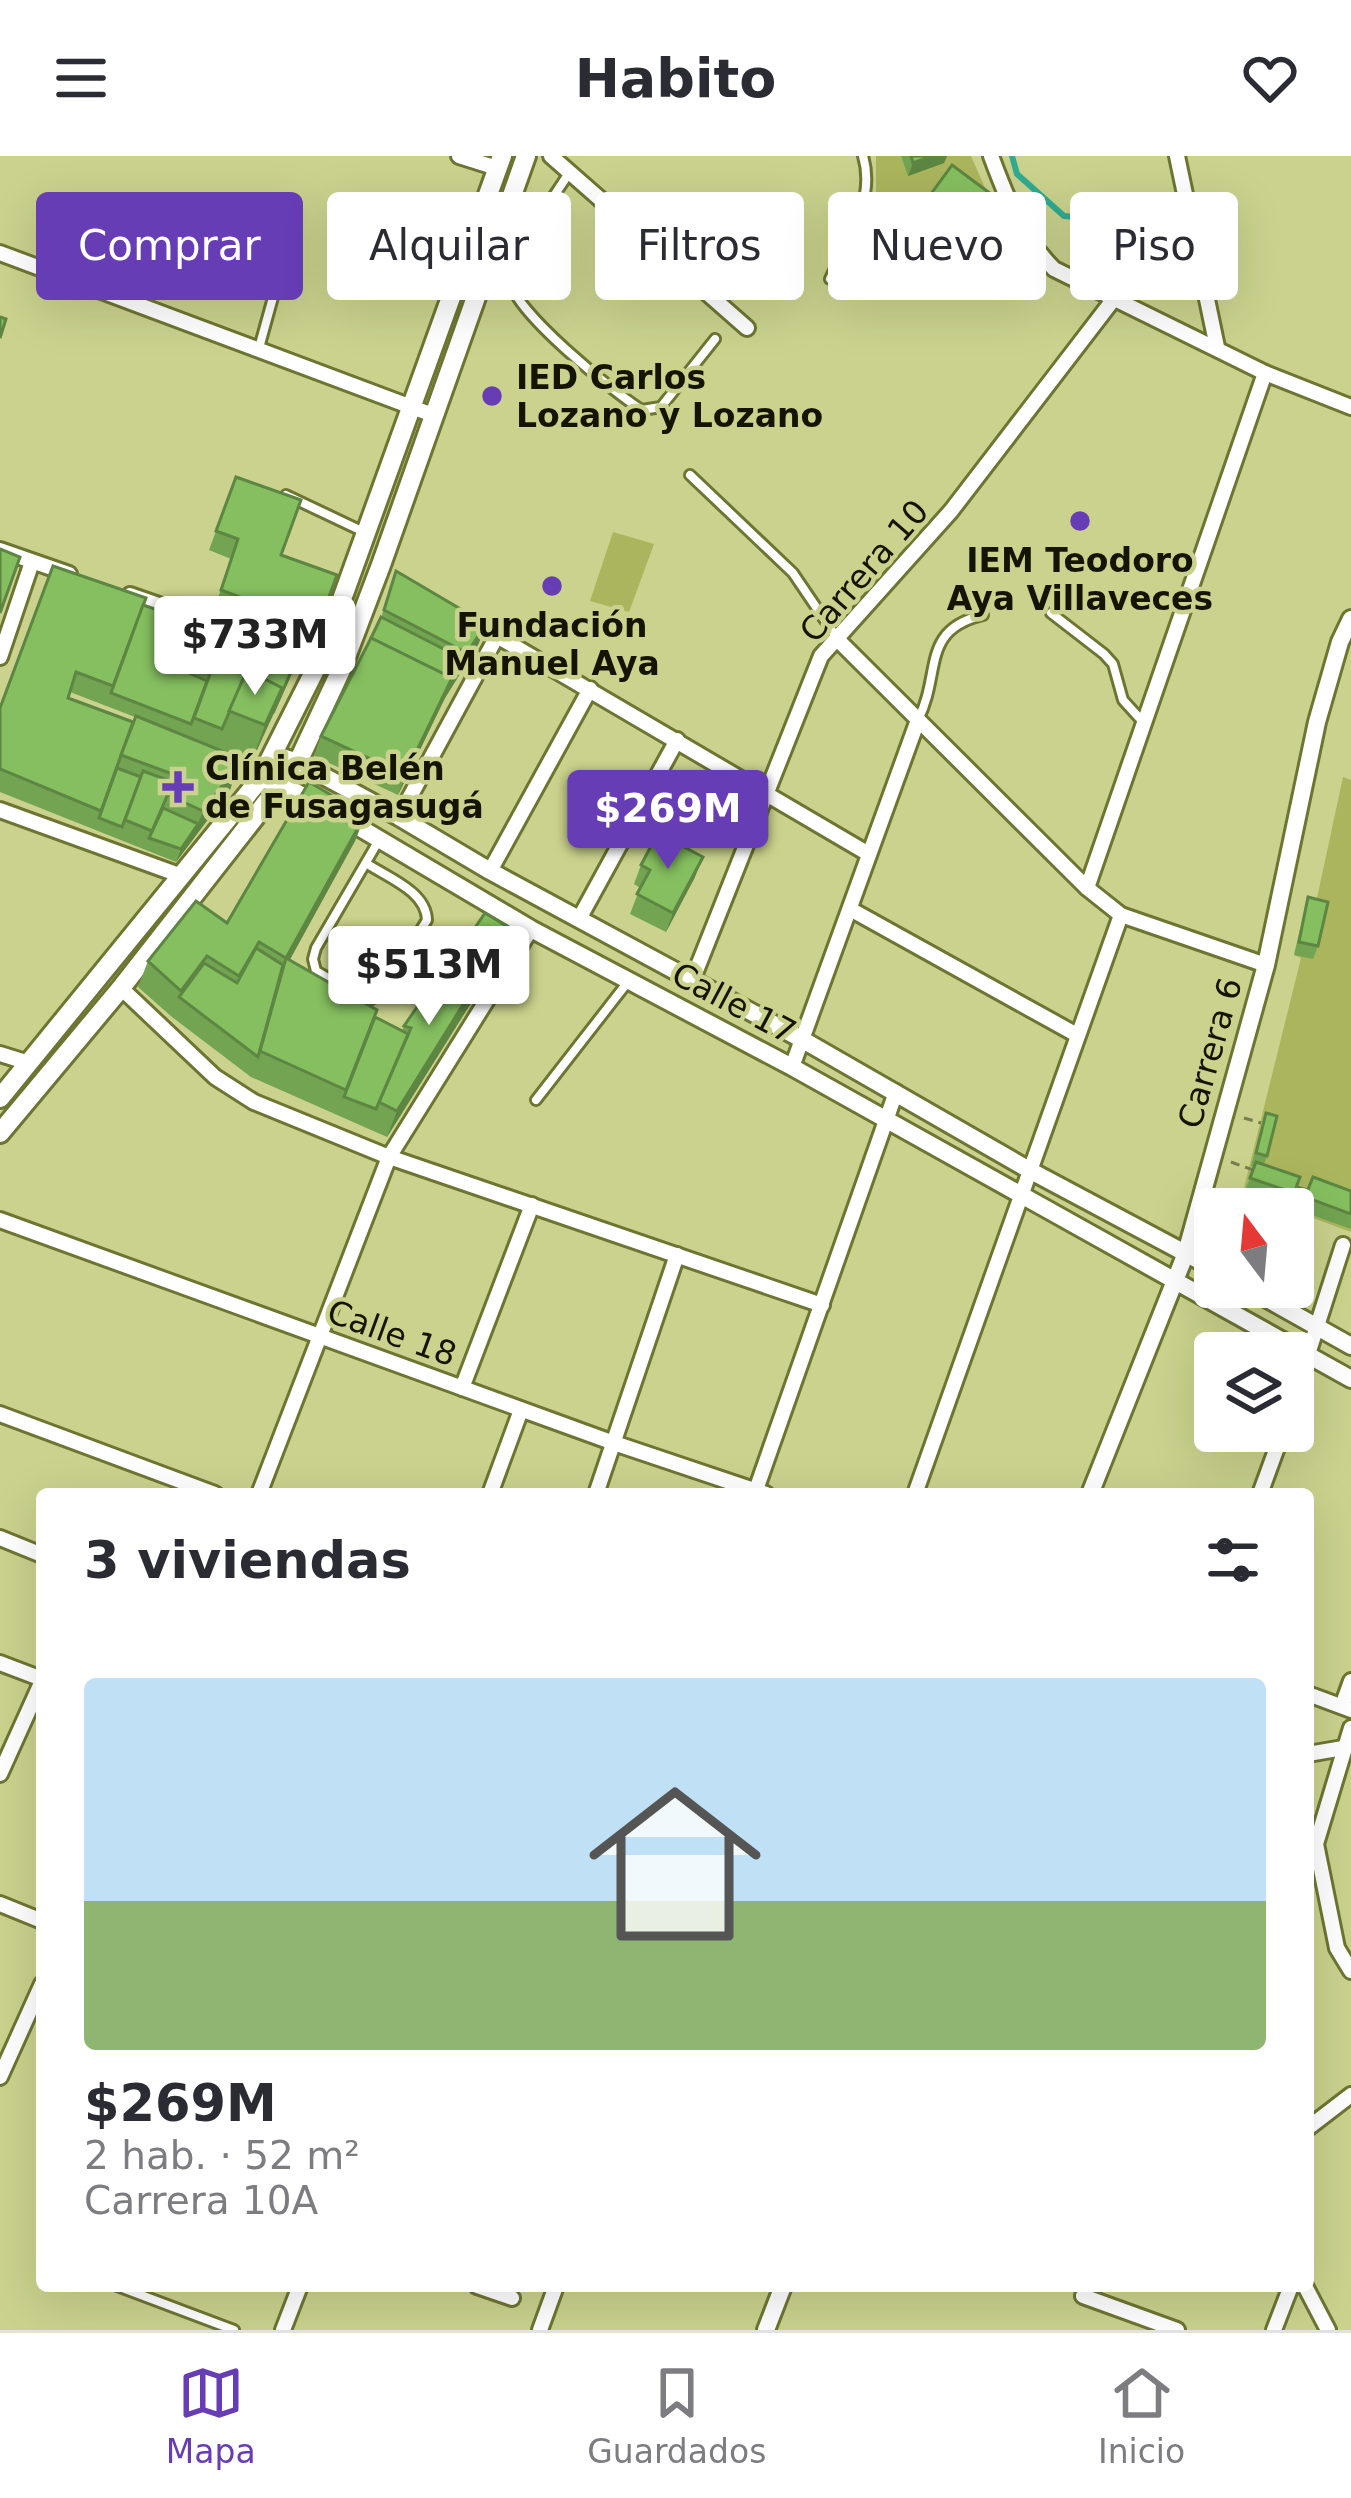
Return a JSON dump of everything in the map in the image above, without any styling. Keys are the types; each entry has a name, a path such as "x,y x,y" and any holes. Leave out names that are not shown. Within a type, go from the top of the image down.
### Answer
{"main road":[{"path":"0,1133 298,762 387,570 433,415 526,156"},
{"path":"0,1098 275,755 320,660 500,162"}],"street":[{"path":"459,156 500,162"},
{"path":"551,156 747,328"},
{"path":"991,156 1030,245 1070,277"},
{"path":"1177,156 1217,347"},
{"path":"0,253 433,415"},
{"path":"1113,300 1265,374 1351,407"},
{"name":"Carrera 10","path":"692,981 821,656 951,511 1113,300"},
{"path":"1087,888 1265,374"},
{"path":"0,550 74,576"},
{"path":"0,658 32,562"},
{"path":"117,591 320,660"},
{"path":"456,611 867,853"},
{"name":"Carrera 6","path":"1092,1488 1186,1253 1266,965 1317,722 1351,619"},
{"path":"398,817 497,636"},
{"path":"838,640 1087,888 1121,915 1266,965"},
{"path":"490,871 590,688"},
{"path":"792,1067 917,720"},
{"path":"579,919 677,740"},
{"name":"Calle 17","path":"275,755 298,762 896,1092 1031,1172 1194,1258"},
{"name":"Calle 17","path":"199,756 283,785 530,929 792,1067 1267,1332"},
{"path":"0,810 182,876"},
{"path":"850,909 1077,1035"},
{"path":"917,1488 1121,915"},
{"path":"262,1488 389,1157 530,929"},
{"path":"121,988 197,1061 254,1102 389,1157 822,1304"},
{"path":"0,1054 29,1064"},
{"path":"762,1488 896,1092"},
{"path":"462,1388 532,1205"},
{"name":"Calle 18","path":"0,1220 749,1488"},
{"path":"1314,1340 1343,1245"},
{"path":"598,1488 677,1255"},
{"path":"1283,1308 1351,1346"},
{"name":"Calle 17","path":"1314,1359 1351,1379"},
{"path":"492,1488 521,1410"},
{"path":"0,1414 199,1488"},
{"path":"1262,1488 1275,1452"},
{"path":"0,1538 36,1553"},
{"path":"0,1663 36,1678"},
{"path":"1314,1696 1346,1708 1351,1681"},
{"path":"1,1774 36,1694"},
{"path":"1314,1839 1351,1728"},
{"path":"1314,1753 1343,1748"},
{"path":"1314,1853 1337,1948 1351,1971"},
{"path":"0,1904 36,1919"},
{"path":"0,2077 36,1997"},
{"path":"1314,2118 1351,2095"},
{"path":"283,2330 298,2292"},
{"path":"494,2292 512,2298"},
{"path":"540,2330 554,2292"},
{"path":"766,2330 781,2292"},
{"path":"1274,2330 1289,2292"},
{"path":"1308,2292 1328,2330"},
{"path":"1083,2296 1177,2330"}],"lane":[{"path":"863,156 867,192"},
{"path":"570,172 529,237 511,279 513,295 558,341 642,410 661,407 715,339"},
{"path":"259,350 273,300"},
{"path":"690,475 793,573 838,640"},
{"path":"286,495 367,533"},
{"path":"1051,614 1104,654 1123,700 1144,723"},
{"path":"917,720 941,636 957,622 982,615"},
{"path":"366,863 419,897 427,908 427,920 380,995 367,1001 316,971 313,959 366,863 380,838"},
{"path":"536,1100 629,981"},
{"path":"133,2292 234,2330"}],"path":[{"path":"1213,1155 1265,1174"}],"green space":[{"path":"876,156 971,156 987,192 876,192"},
{"path":"613,532 654,544 629,612 590,601"},
{"path":"1343,777 1351,780 1351,1232 1314,1218 1314,1188 1244,1188 1301,958 1294,955 1304,911 1314,912"}],"building":[{"path":"952,165 988,192 932,192"},
{"path":"236,477 301,500 281,555 337,575 318,626 221,590 238,539 216,531"},
{"path":"0,549 20,557 0,613"},
{"path":"53,566 146,598 113,686 76,672 68,698 133,722 101,811 0,769 0,708"},
{"path":"396,571 486,624 467,653 384,610"},
{"path":"143,605 196,623 180,669 207,681 191,724 111,693"},
{"path":"199,617 261,638 222,729 194,718 210,674 184,662"},
{"path":"381,617 465,660 450,684 452,678 371,638"},
{"path":"371,638 452,678 405,775 321,736"},
{"path":"259,644 298,656 273,713 282,688 248,671"},
{"path":"247,670 282,688 265,725 229,711"},
{"path":"136,716 237,757 239,764 203,811 168,795 175,775 121,755"},
{"path":"117,768 141,777 122,827 99,818"},
{"path":"143,771 173,782 152,831 125,820"},
{"path":"309,782 365,815 286,958 259,942 239,976 207,956 181,991 148,961 196,901 227,923"},
{"path":"163,808 198,824 181,849 149,838"},
{"path":"658,833 703,857 673,913 637,894 650,870 641,865"},
{"path":"1308,897 1328,902 1318,946 1299,942"},
{"path":"485,913 513,930 477,987 482,974 455,957"},
{"path":"256,948 283,965 258,1057 179,997 204,963 237,983"},
{"path":"453,955 482,974 397,1111 379,1102 411,1028 404,1026"},
{"path":"286,958 377,1010 346,1090 260,1051"},
{"path":"375,1017 408,1034 376,1109 344,1097"},
{"path":"1266,1113 1277,1116 1267,1156 1256,1153"},
{"path":"1256,1162 1300,1177 1296,1188 1250,1178"},
{"path":"1313,1177 1351,1191 1351,1214 1314,1200 1314,1188 1309,1188"}],"waterway":[{"path":"1012,156 1017,174 1070,217"}],"place":[{"name":"IED Carlos Lozano y Lozano","path":"492,396"},
{"name":"IEM Teodoro Aya Villaveces","path":"1080,521"},
{"name":"Fundación Manuel Aya","path":"552,586"},
{"name":"Clínica Belén de Fusagasugá","path":"178,787"}]}
